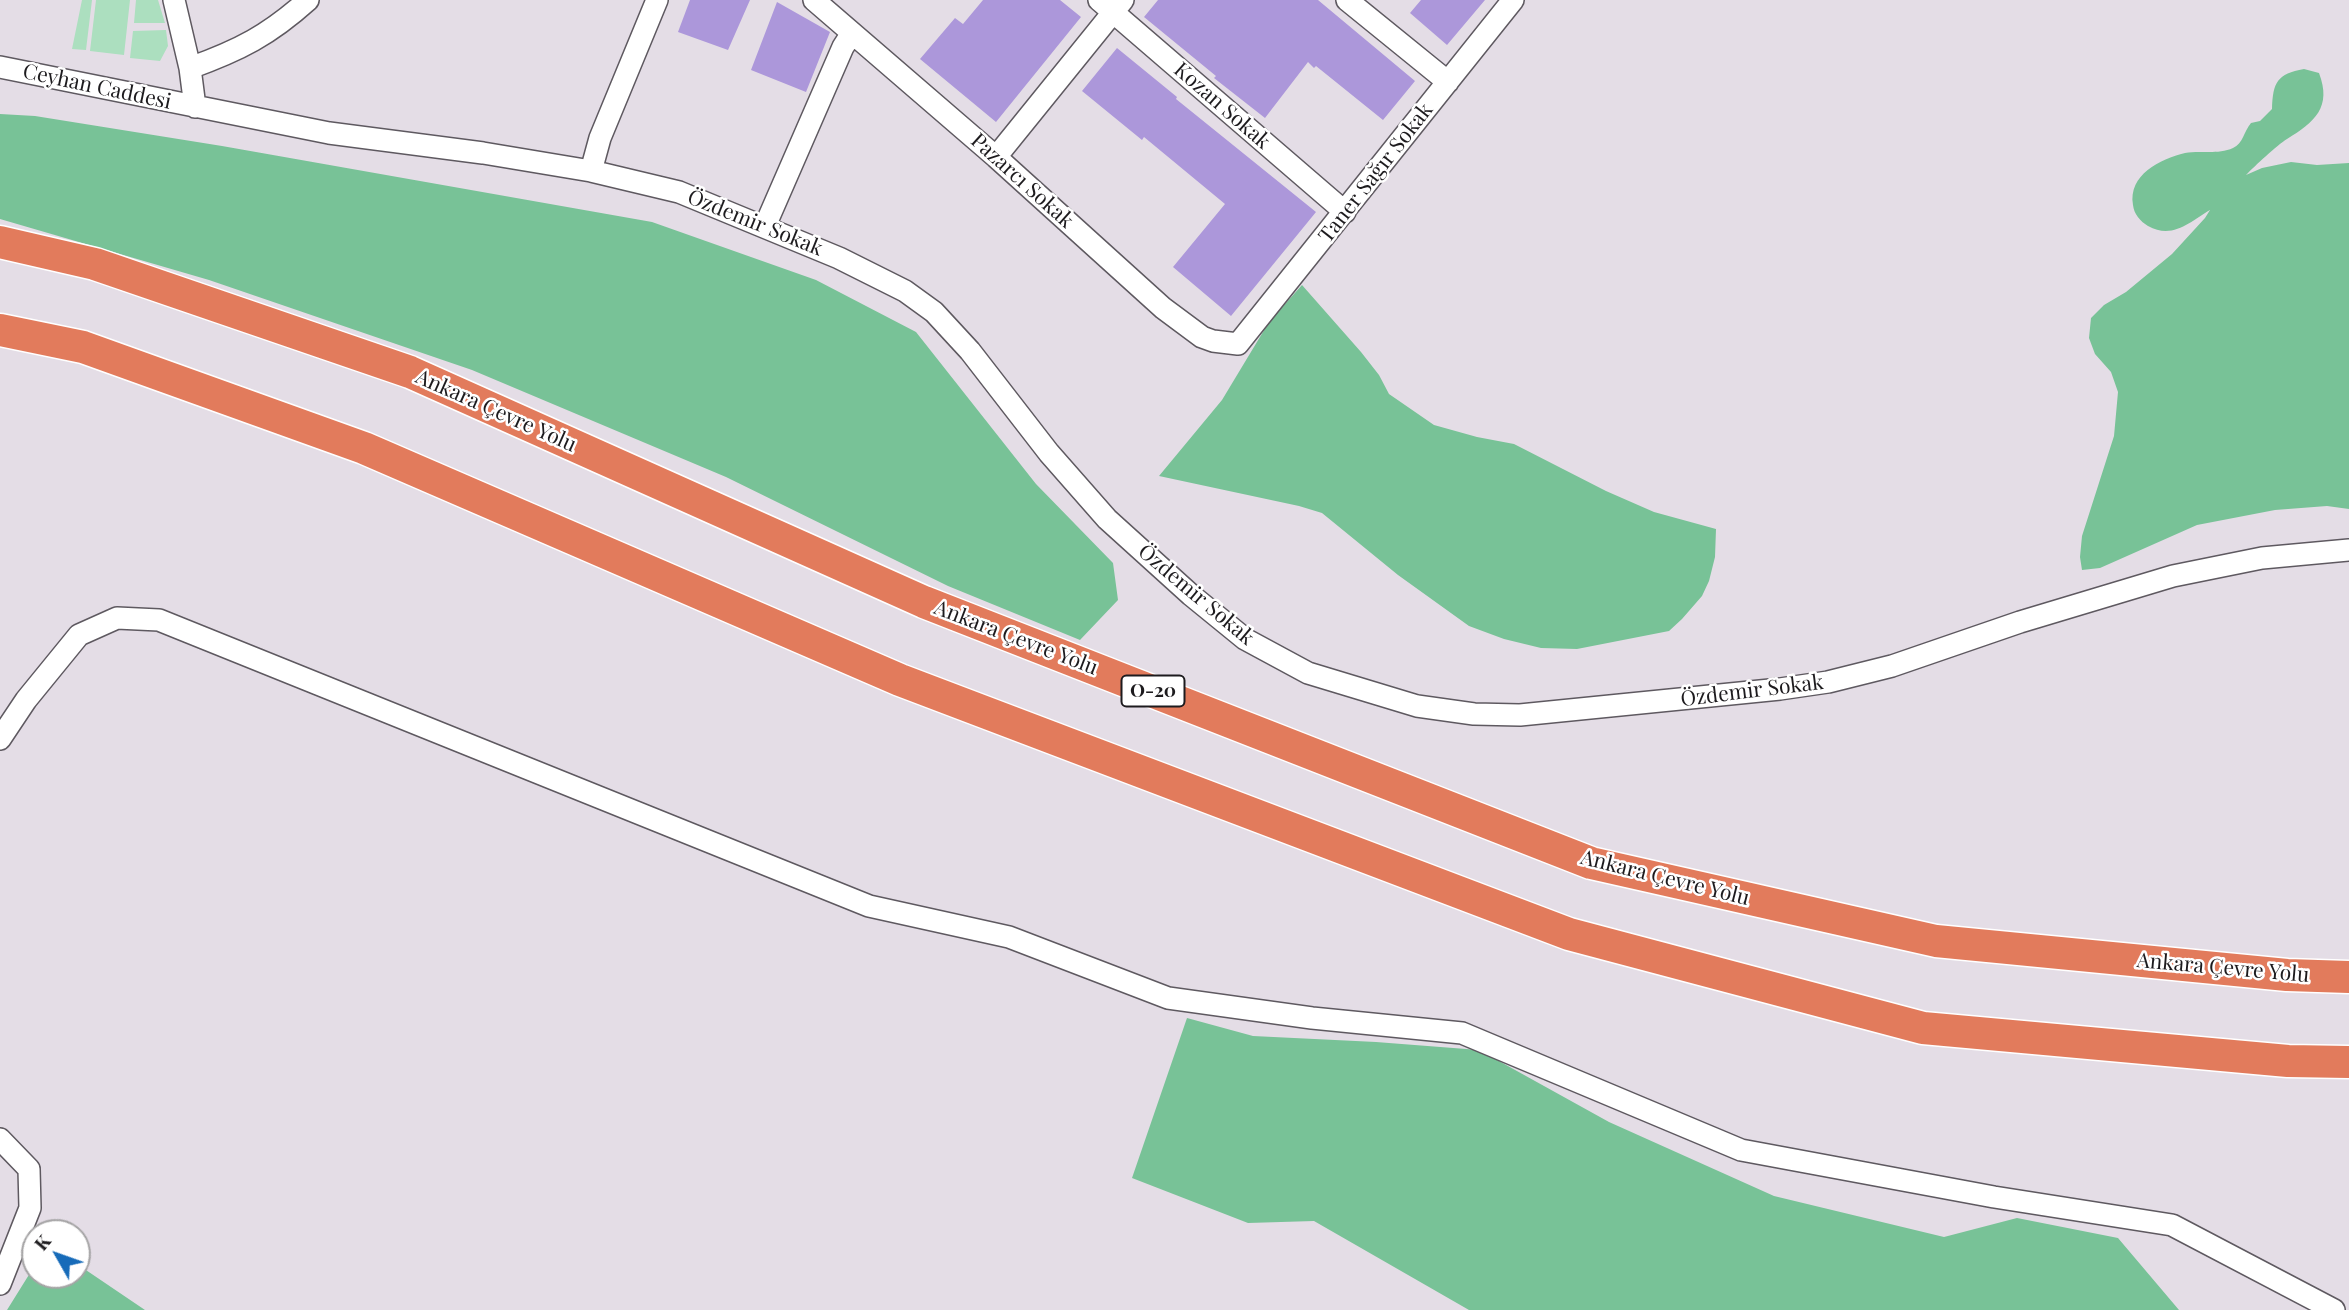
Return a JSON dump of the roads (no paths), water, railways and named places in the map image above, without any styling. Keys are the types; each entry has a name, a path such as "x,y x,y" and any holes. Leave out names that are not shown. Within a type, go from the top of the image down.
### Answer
{"highway":[{"name":"Ankara Çevre Yolu","path":"0,242 95,264 410,372 925,602 1591,863 1936,941 2287,975 2349,977"},
{"path":"0,330 83,347 364,448 900,680 1569,934 1923,1028 2288,1061 2349,1062"}],"street":[{"path":"174,0 190,68 195,107"},
{"path":"190,68 257,40 281,24 308,0"},
{"path":"591,171 600,138 657,0"},
{"name":"Pazarcı Sokak","path":"814,0 996,157 1163,308 1191,330 1213,341 1238,344"},
{"path":"1347,0 1448,82"},
{"name":"Taner Sağır Sokak","path":"1238,344 1513,0"},
{"path":"996,157 1111,4"},
{"name":"Kozan Sokak","path":"1111,4 1345,212"},
{"path":"765,226 843,47 852,33"},
{"name":"Ceyhan Caddesi","path":"0,67 195,107"},
{"name":"Özdemir Sokak","path":"195,107 329,133 483,153 591,171 679,192 765,226 880,277 933,312 970,351 1049,453 1107,519 1191,595 1245,639 1308,673 1417,706 1474,714 1520,715 1780,690 1828,682 1892,666 2020,622 2173,576 2262,558 2349,550"},
{"path":"0,739 26,699 79,635 117,618 159,620 869,906 1009,937 1168,998 1312,1018 1462,1033 1741,1150 1994,1197 2172,1225 2334,1310"},
{"path":"0,1139 29,1169 30,1208 0,1284"}]}
